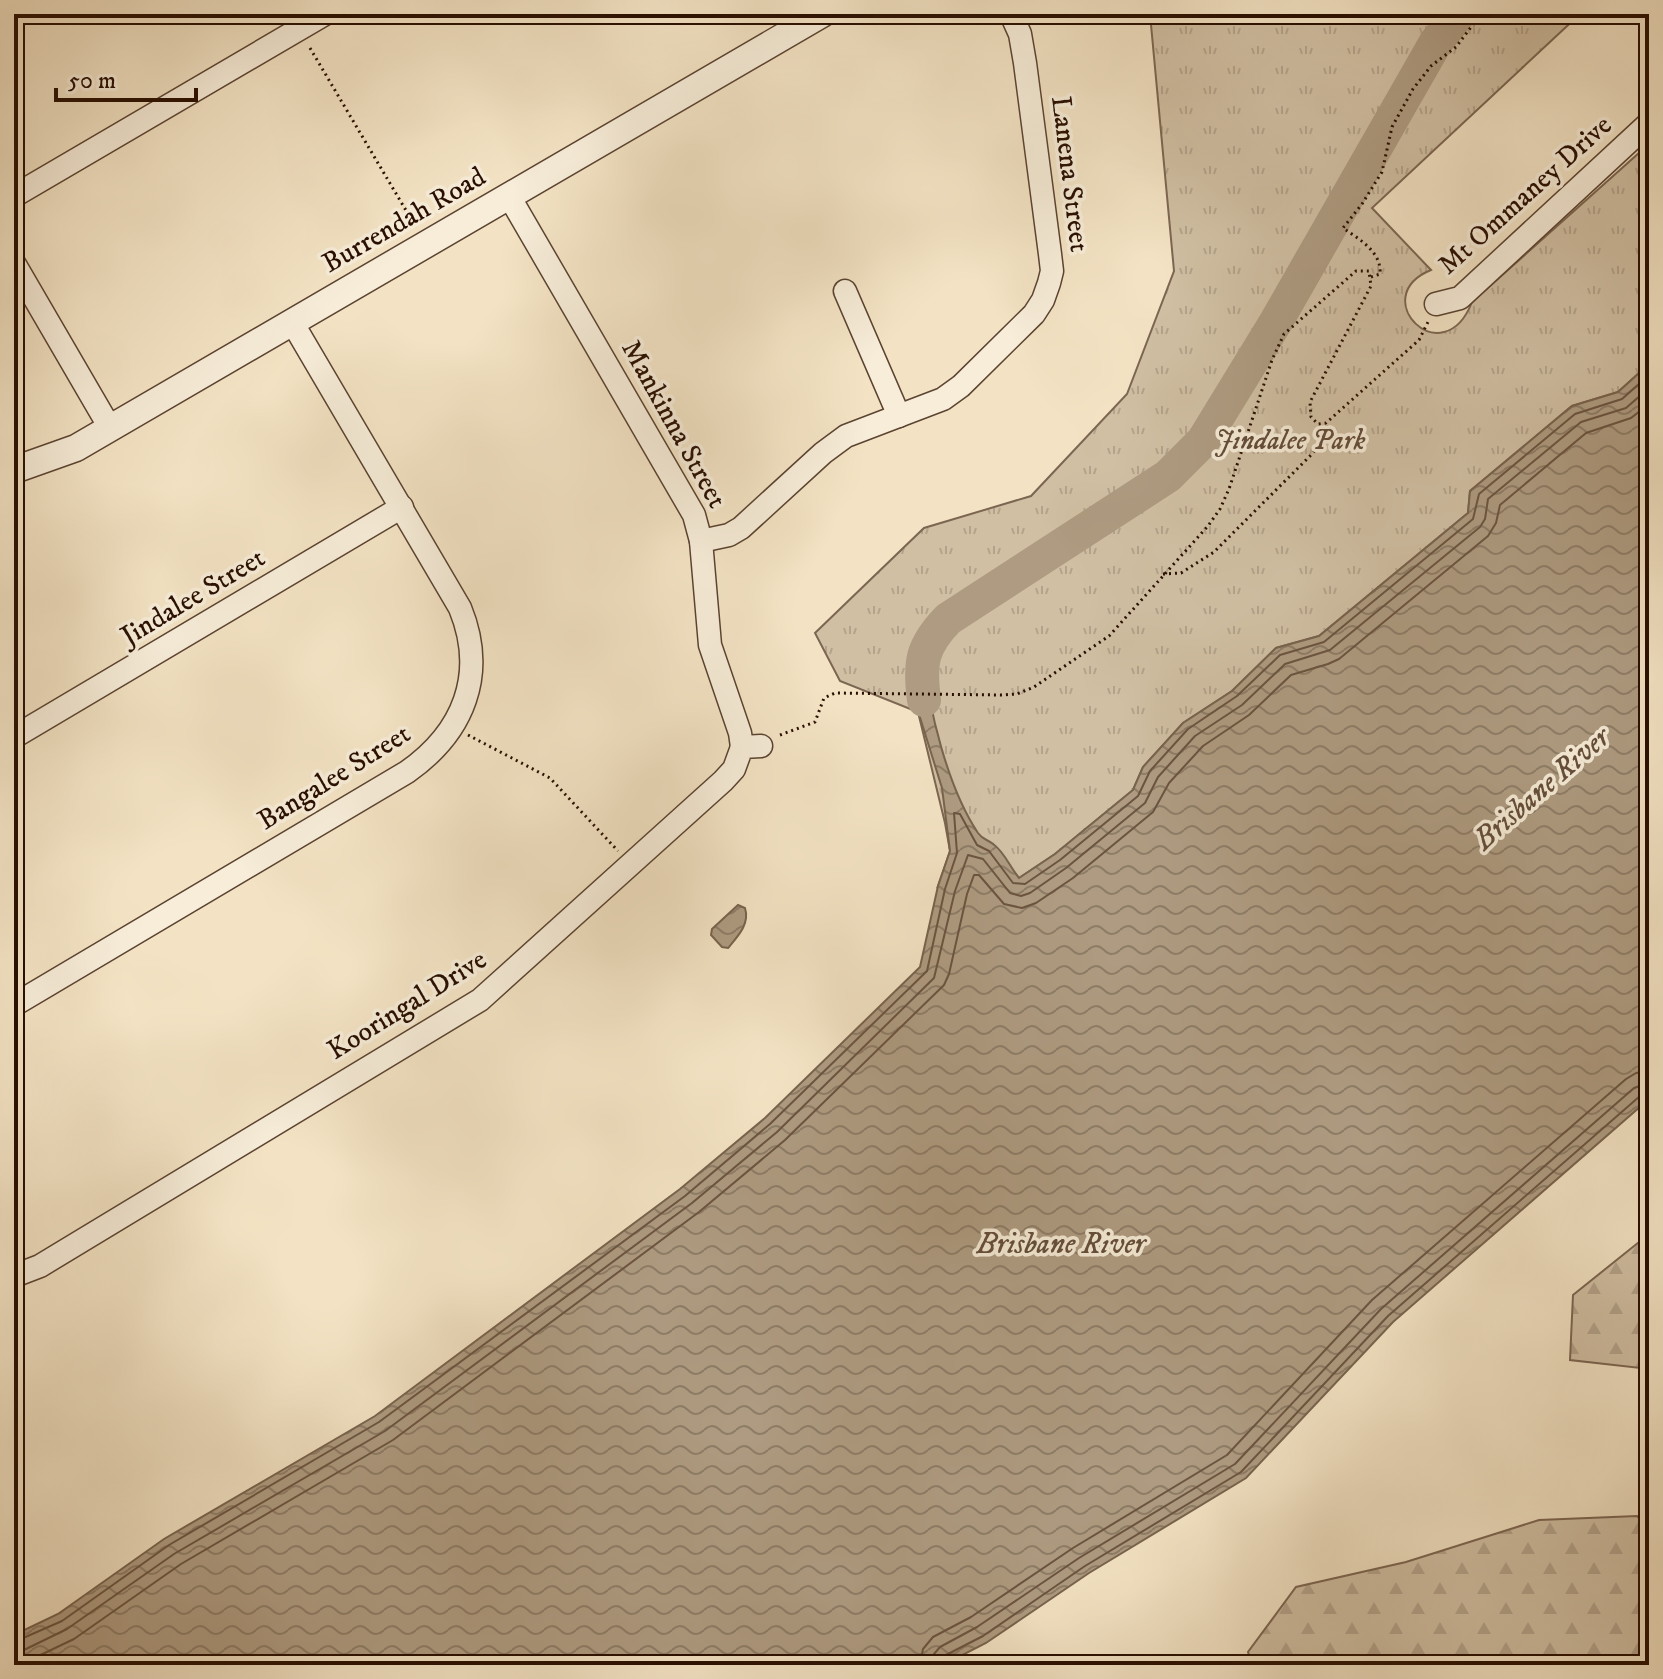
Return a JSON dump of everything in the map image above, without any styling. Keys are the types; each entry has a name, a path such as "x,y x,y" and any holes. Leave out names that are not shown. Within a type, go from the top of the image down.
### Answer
{"street":[{"path":"14,196 325,14"},
{"name":"Burrendah Road","path":"14,470 76,448 822,14"},
{"name":"Lanena Street","path":"701,541 729,535 741,528 846,436 943,399 961,386 1034,314 1052,271 1025,63 1020,34 1011,14"},
{"name":"Mt Ommaney Drive","path":"1436,304 1460,298 1649,123"},
{"name":"Mankinna Street","path":"509,196 698,525 710,645 740,733 751,746"},
{"path":"14,263 110,428"},
{"path":"845,291 899,416"},
{"name":"Bangalee Street","path":"14,1005 407,772 439,745 453,727 469,687 471,659 469,634 454,596 292,322"},
{"path":"14,489 76,448"},
{"name":"Jindalee Street","path":"14,737 402,507"},
{"name":"Kooringal Drive","path":"14,1284 480,1000 630,867 729,774 751,746"},
{"name":"Kooringal Drive","path":"14,1276 40,1266"}],"path":[{"path":"1371,277 1380,274 1381,265 1377,257 1367,245 1343,228 1382,172 1392,127 1413,89 1431,66 1456,47 1481,14"},
{"path":"312,53 426,245"},
{"path":"751,746 815,722 824,698 835,693 990,695 1017,694 1034,687 1109,636 1220,509 1284,334 1356,271 1369,271 1371,286 1310,402 1311,417 1318,424 1326,423 1419,340 1436,304"},
{"path":"1163,574 1181,573 1214,552 1313,453 1328,435 1326,423"},
{"path":"453,727 550,778 630,867"}],"green space":[{"name":"Jindalee Park","path":"1150,14 1580,14 1372,208 1431,270 1413,282 1405,297 1407,312 1416,324 1429,332 1444,332 1459,323 1472,302 1649,144 1649,364 1618,392 1572,406 1470,491 1468,513 1319,636 1276,648 1232,691 1183,723 1143,767 1133,790 1055,854 1019,878 993,844 938,886 950,851 918,712 840,681 815,633 924,528 1031,496 1127,394 1174,271"},
{"path":"1649,1234 1649,1369 1570,1360 1573,1295"},
{"path":"1637,1516 1649,1528 1649,1665 1252,1665 1248,1652 1296,1587 1406,1562 1539,1520"}],"water":[{"name":"Brisbane River","path":"1649,364 1649,1099 1393,1322 1246,1478 1089,1573 986,1643 943,1665 14,1665 14,1635 58,1614 164,1539 375,1416 680,1189 765,1118 920,967 938,886 950,851 942,788 918,711 917,685 924,655 935,723 957,794 978,833 1001,851 1019,878 1055,854 1133,790 1143,767 1183,723 1232,691 1276,648 1319,636 1468,513 1470,491 1572,406 1618,392"},
{"path":"738,905 745,908 744,925 728,948 722,947 711,935 712,929"}],"waterway":[{"path":"924,700 924,655 948,619 1168,476 1203,441 1277,320 1436,42 1459,14"}]}
